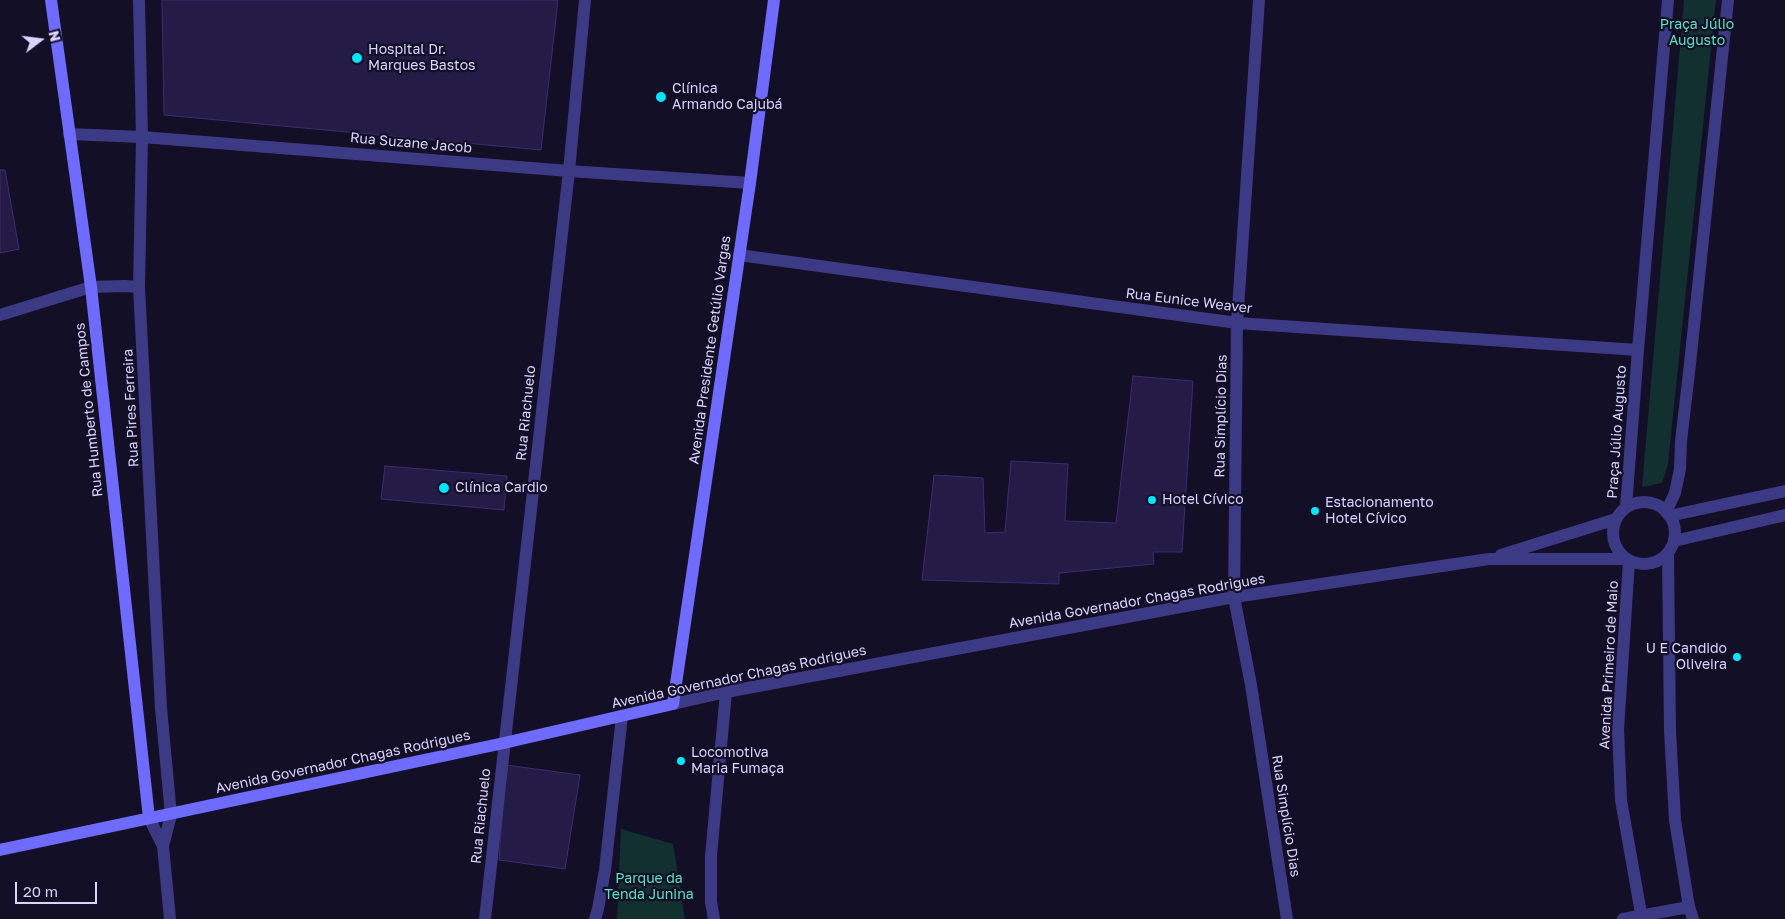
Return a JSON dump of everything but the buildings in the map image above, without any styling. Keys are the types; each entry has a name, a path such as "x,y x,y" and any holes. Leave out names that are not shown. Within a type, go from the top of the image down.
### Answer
{"main road":[{"name":"Rua Humberto de Campos","path":"51,0 90,287 149,818"},
{"name":"Avenida Presidente Getúlio Vargas","path":"673,704 750,184 774,0"},
{"name":"Avenida Governador Chagas Rodrigues","path":"0,850 504,743 673,704"}],"street":[{"name":"Rua Pires Ferreira","path":"139,0 142,137 140,287 161,708 171,815 163,846"},
{"name":"Rua Riachuelo","path":"484,919 568,171 585,0"},
{"name":"Rua Simplício Dias","path":"1259,0 1237,323 1234,597 1251,685 1287,919"},
{"name":"Praça Júlio Augusto","path":"1626,507 1668,0"},
{"path":"1668,514 1680,469 1681,441 1728,0"},
{"name":"Rua Suzane Jacob","path":"69,134 142,137 750,184"},
{"name":"Rua Eunice Weaver","path":"739,256 1237,323 1638,350"},
{"path":"0,315 90,287 140,287"},
{"path":"1668,514 1785,491"},
{"path":"1640,502 1654,504 1668,514 1673,523 1674,541 1668,553 1660,560 1650,564 1639,564 1628,560 1616,548 1612,534 1616,519 1626,507 1640,502"},
{"path":"1674,541 1785,515"},
{"name":"Avenida Governador Chagas Rodrigues","path":"1489,559 1616,519"},
{"path":"1623,919 1691,913 1675,810 1670,731 1668,553"},
{"name":"Avenida Governador Chagas Rodrigues","path":"673,704 726,692 1234,597 1489,559 1628,560"},
{"name":"Avenida Primeiro de Maio","path":"1628,560 1618,730 1621,800 1641,917"},
{"path":"714,919 711,902 711,856 726,692"},
{"path":"595,919 605,870 622,716"},
{"path":"149,818 163,846 170,919"}],"green space":[{"name":"Praça Júlio Augusto","path":"1684,0 1716,0 1668,464 1662,483 1642,487"},
{"name":"Parque da Tenda Junina","path":"621,829 673,844 685,919 617,919"}],"place":[{"name":"Hospital Dr. Marques Bastos","path":"357,58"},
{"name":"Clínica Armando Cajubá","path":"661,97"},
{"name":"Clínica Cardio","path":"444,488"},
{"name":"Hotel Cívico","path":"1152,500"},
{"name":"Estacionamento Hotel Cívico","path":"1315,511"},
{"name":"U E Candido Oliveira","path":"1737,657"},
{"name":"Locomotiva Maria Fumaça","path":"681,761"}]}
